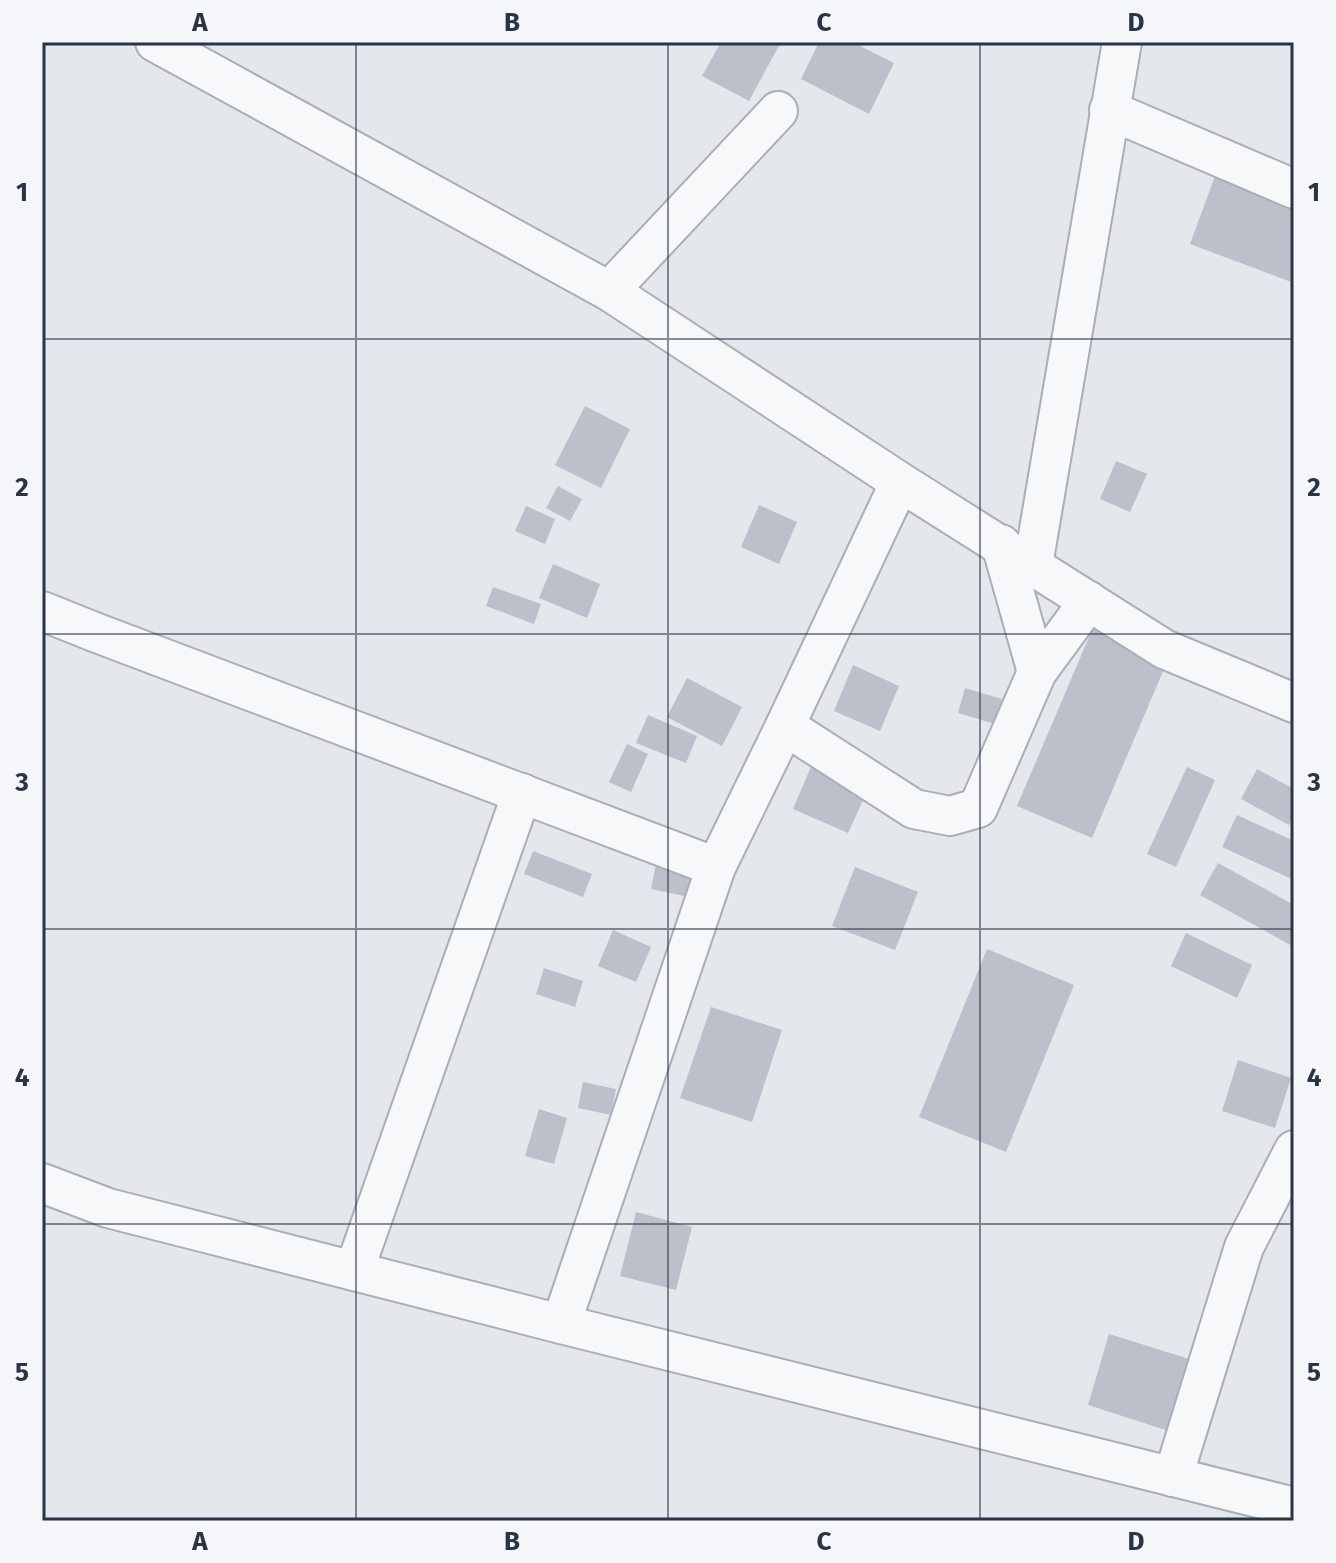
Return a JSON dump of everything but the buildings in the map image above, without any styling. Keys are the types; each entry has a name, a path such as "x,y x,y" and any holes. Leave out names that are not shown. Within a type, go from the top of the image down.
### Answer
{"street":[{"path":"155,42 609,291 900,482 1164,649 1294,703"},
{"path":"1033,565 1122,42"},
{"path":"1109,110 1294,189"},
{"path":"609,291 778,111"},
{"path":"561,1324 716,867 900,482"},
{"path":"1001,544 1037,672"},
{"path":"785,726 914,809 950,816 978,808 1037,672 1089,601"},
{"path":"42,611 716,867"},
{"path":"354,1271 522,793"},
{"path":"1173,1477 1244,1247 1294,1150"},
{"path":"42,1183 108,1208 1294,1507"}]}
